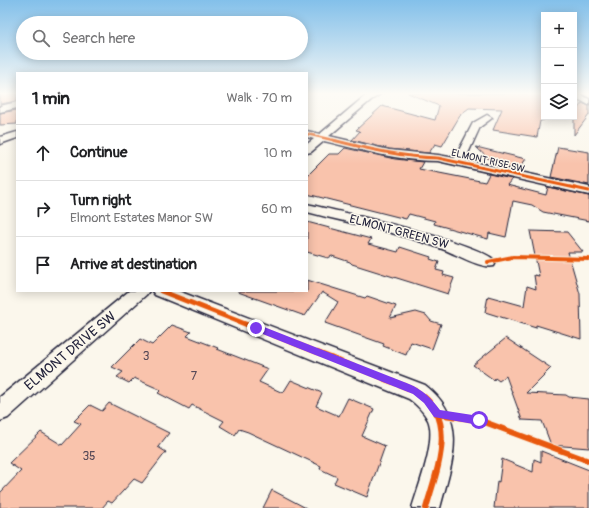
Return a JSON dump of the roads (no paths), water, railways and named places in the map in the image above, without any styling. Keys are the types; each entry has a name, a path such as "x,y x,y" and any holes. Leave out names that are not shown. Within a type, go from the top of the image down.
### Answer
{"street":[{"path":"308,149 346,117"},
{"path":"458,162 476,126 487,118"},
{"name":"ELMONT RISE SW","path":"308,134 347,145 385,149 419,159 438,158 458,162 589,192"},
{"path":"0,141 16,135"},
{"name":"ELMONT GREEN SW","path":"308,208 440,243 467,252 488,262"},
{"name":"ELMONT DRIVE SW","path":"0,411 139,292"},
{"path":"164,292 417,392 427,400 437,414 442,429 441,446 426,508"}]}
